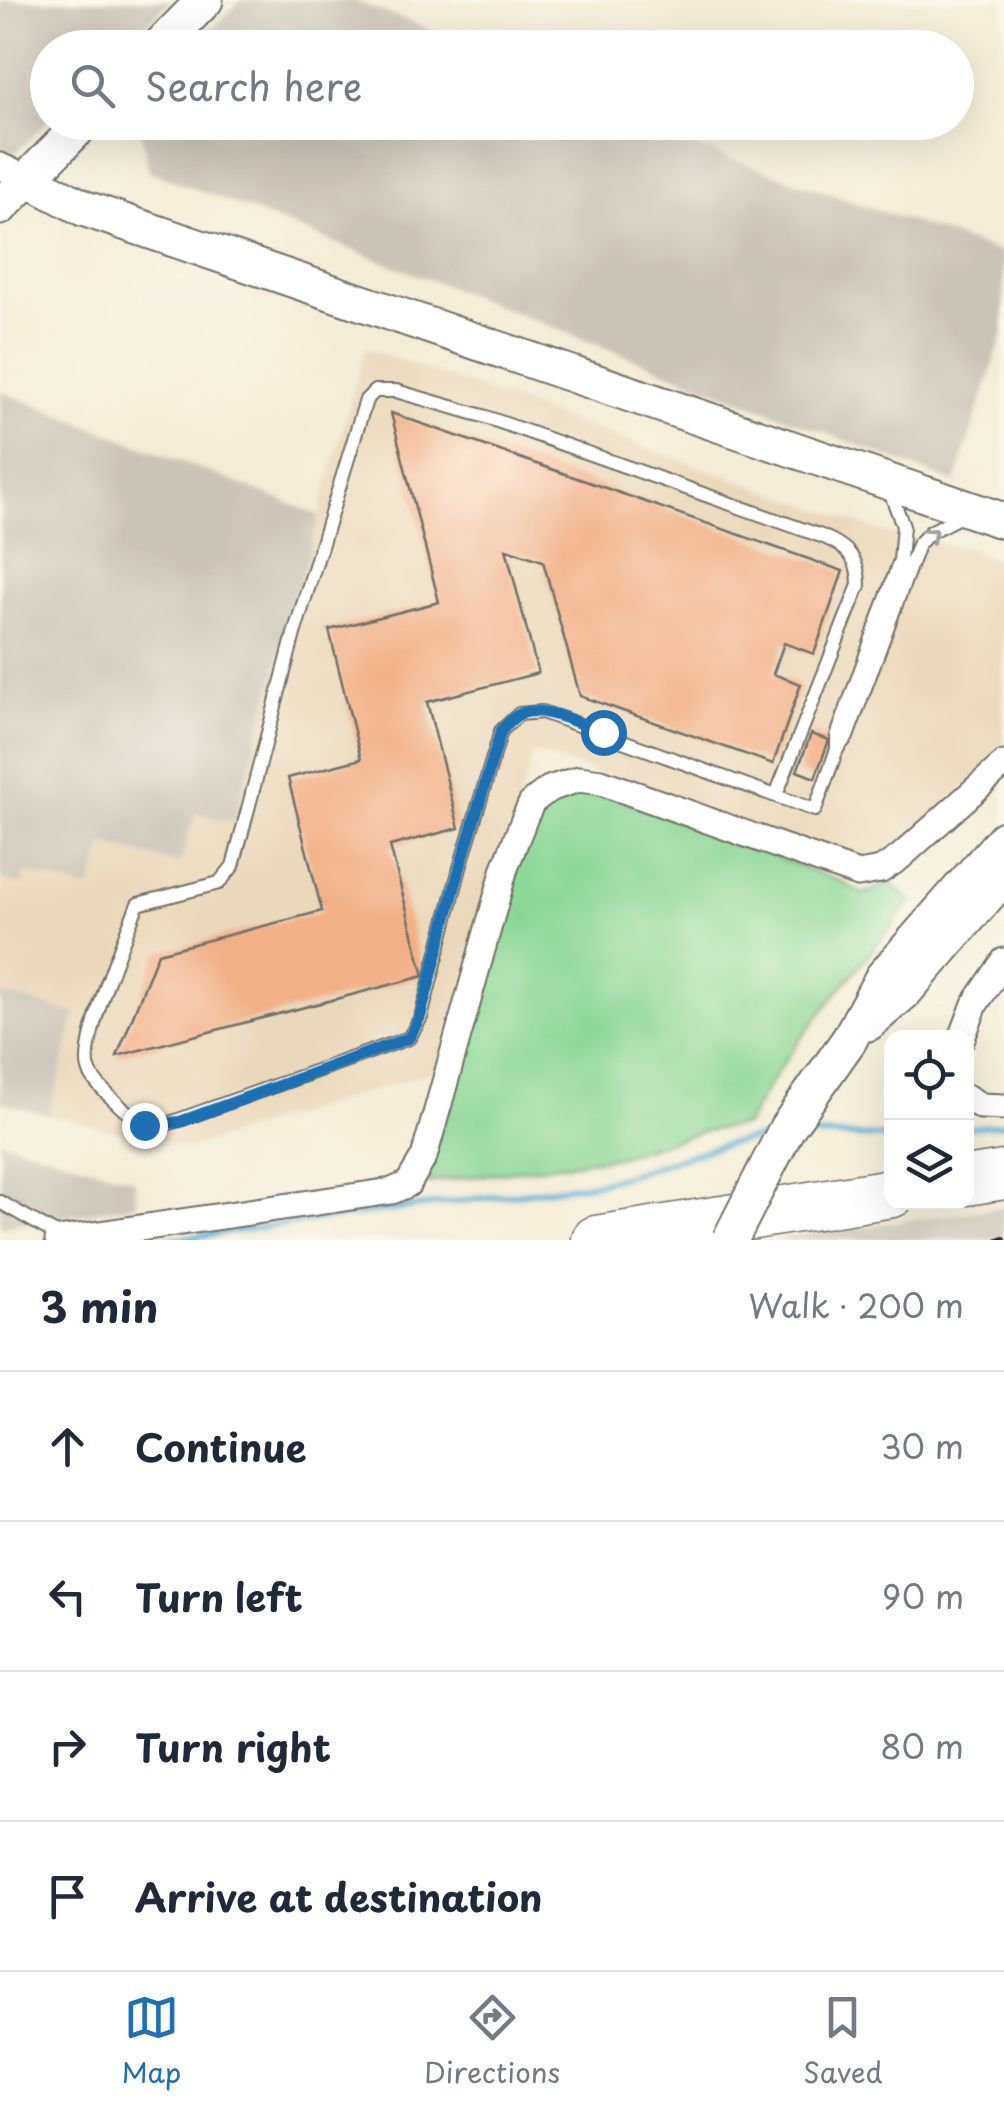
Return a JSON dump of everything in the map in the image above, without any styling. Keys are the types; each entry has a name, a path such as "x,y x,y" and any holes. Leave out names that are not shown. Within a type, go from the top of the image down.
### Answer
{"highway":[{"path":"974,1180 1004,1175"},
{"path":"596,1240 884,1194"}],"street":[{"path":"174,30 200,2"},
{"path":"0,206 14,173 59,140"},
{"path":"14,173 82,208 989,515"},
{"path":"62,1239 392,1192 408,1184 424,1157 505,868 532,802 548,788 579,779 601,782 858,874 870,874 899,858 1004,764"},
{"path":"730,1240 786,1128 849,1040 883,977 1004,839"},
{"path":"849,1040 904,992 1004,876"},
{"path":"965,1030 975,1004 1004,961"},
{"path":"974,1102 1004,1107"}],"lane":[{"path":"776,795 859,585 859,570 852,554 824,537 483,416 396,390 375,392 366,400 294,634 234,866 218,884 138,904 116,959 88,1052 90,1074 132,1118 144,1125 167,1124 409,1038 420,1017 501,731 520,714 542,712 816,810 837,748 837,736 903,544 898,506 884,479"},
{"path":"837,748 847,737 918,545 941,524 989,515"},
{"path":"0,1202 62,1239"}],"shaded area":[{"path":"0,0 171,0 140,30 30,30 30,139 0,168"},
{"path":"241,0 352,0 431,30 212,30"},
{"path":"143,140 677,140 1004,254 1004,331 955,483 149,171"},
{"path":"365,348 889,534 963,548 1004,562 1004,751 897,849 856,861 534,752 440,1069 188,1149 49,1115 76,1015 0,994 0,879 21,885 26,872 103,844 179,864 195,812 234,822"},
{"path":"0,391 319,515 234,822 196,813 179,864 104,844 90,889 26,872 21,885 0,879"},
{"path":"0,994 76,1014 49,1115 0,1102"},
{"path":"0,1140 135,1180 136,1205 0,1227"},
{"path":"1004,1207 1004,1240 773,1240 809,1234"}],"green space":[{"path":"581,785 840,881 863,894 891,883 911,901 802,1037 746,1125 704,1131 617,1157 427,1183 533,812"}],"building":[{"path":"391,413 843,571 814,654 784,643 773,674 801,684 773,764 580,696 543,561 506,549 538,673 427,702 459,828 390,846 424,976 117,1056 158,953 322,911 288,778 361,759 329,630 439,602"},
{"path":"811,734 829,740 815,778 797,771"}],"waterway":[{"path":"974,1127 1004,1124"},
{"path":"797,1135 884,1137"},
{"path":"167,1240 598,1183 726,1144 770,1137"}],"railway":[{"path":"998,1240 1004,1239"}],"route":[{"path":"144,1125 180,1122 409,1038 420,1017 501,731 520,714 542,712 603,732"}]}
